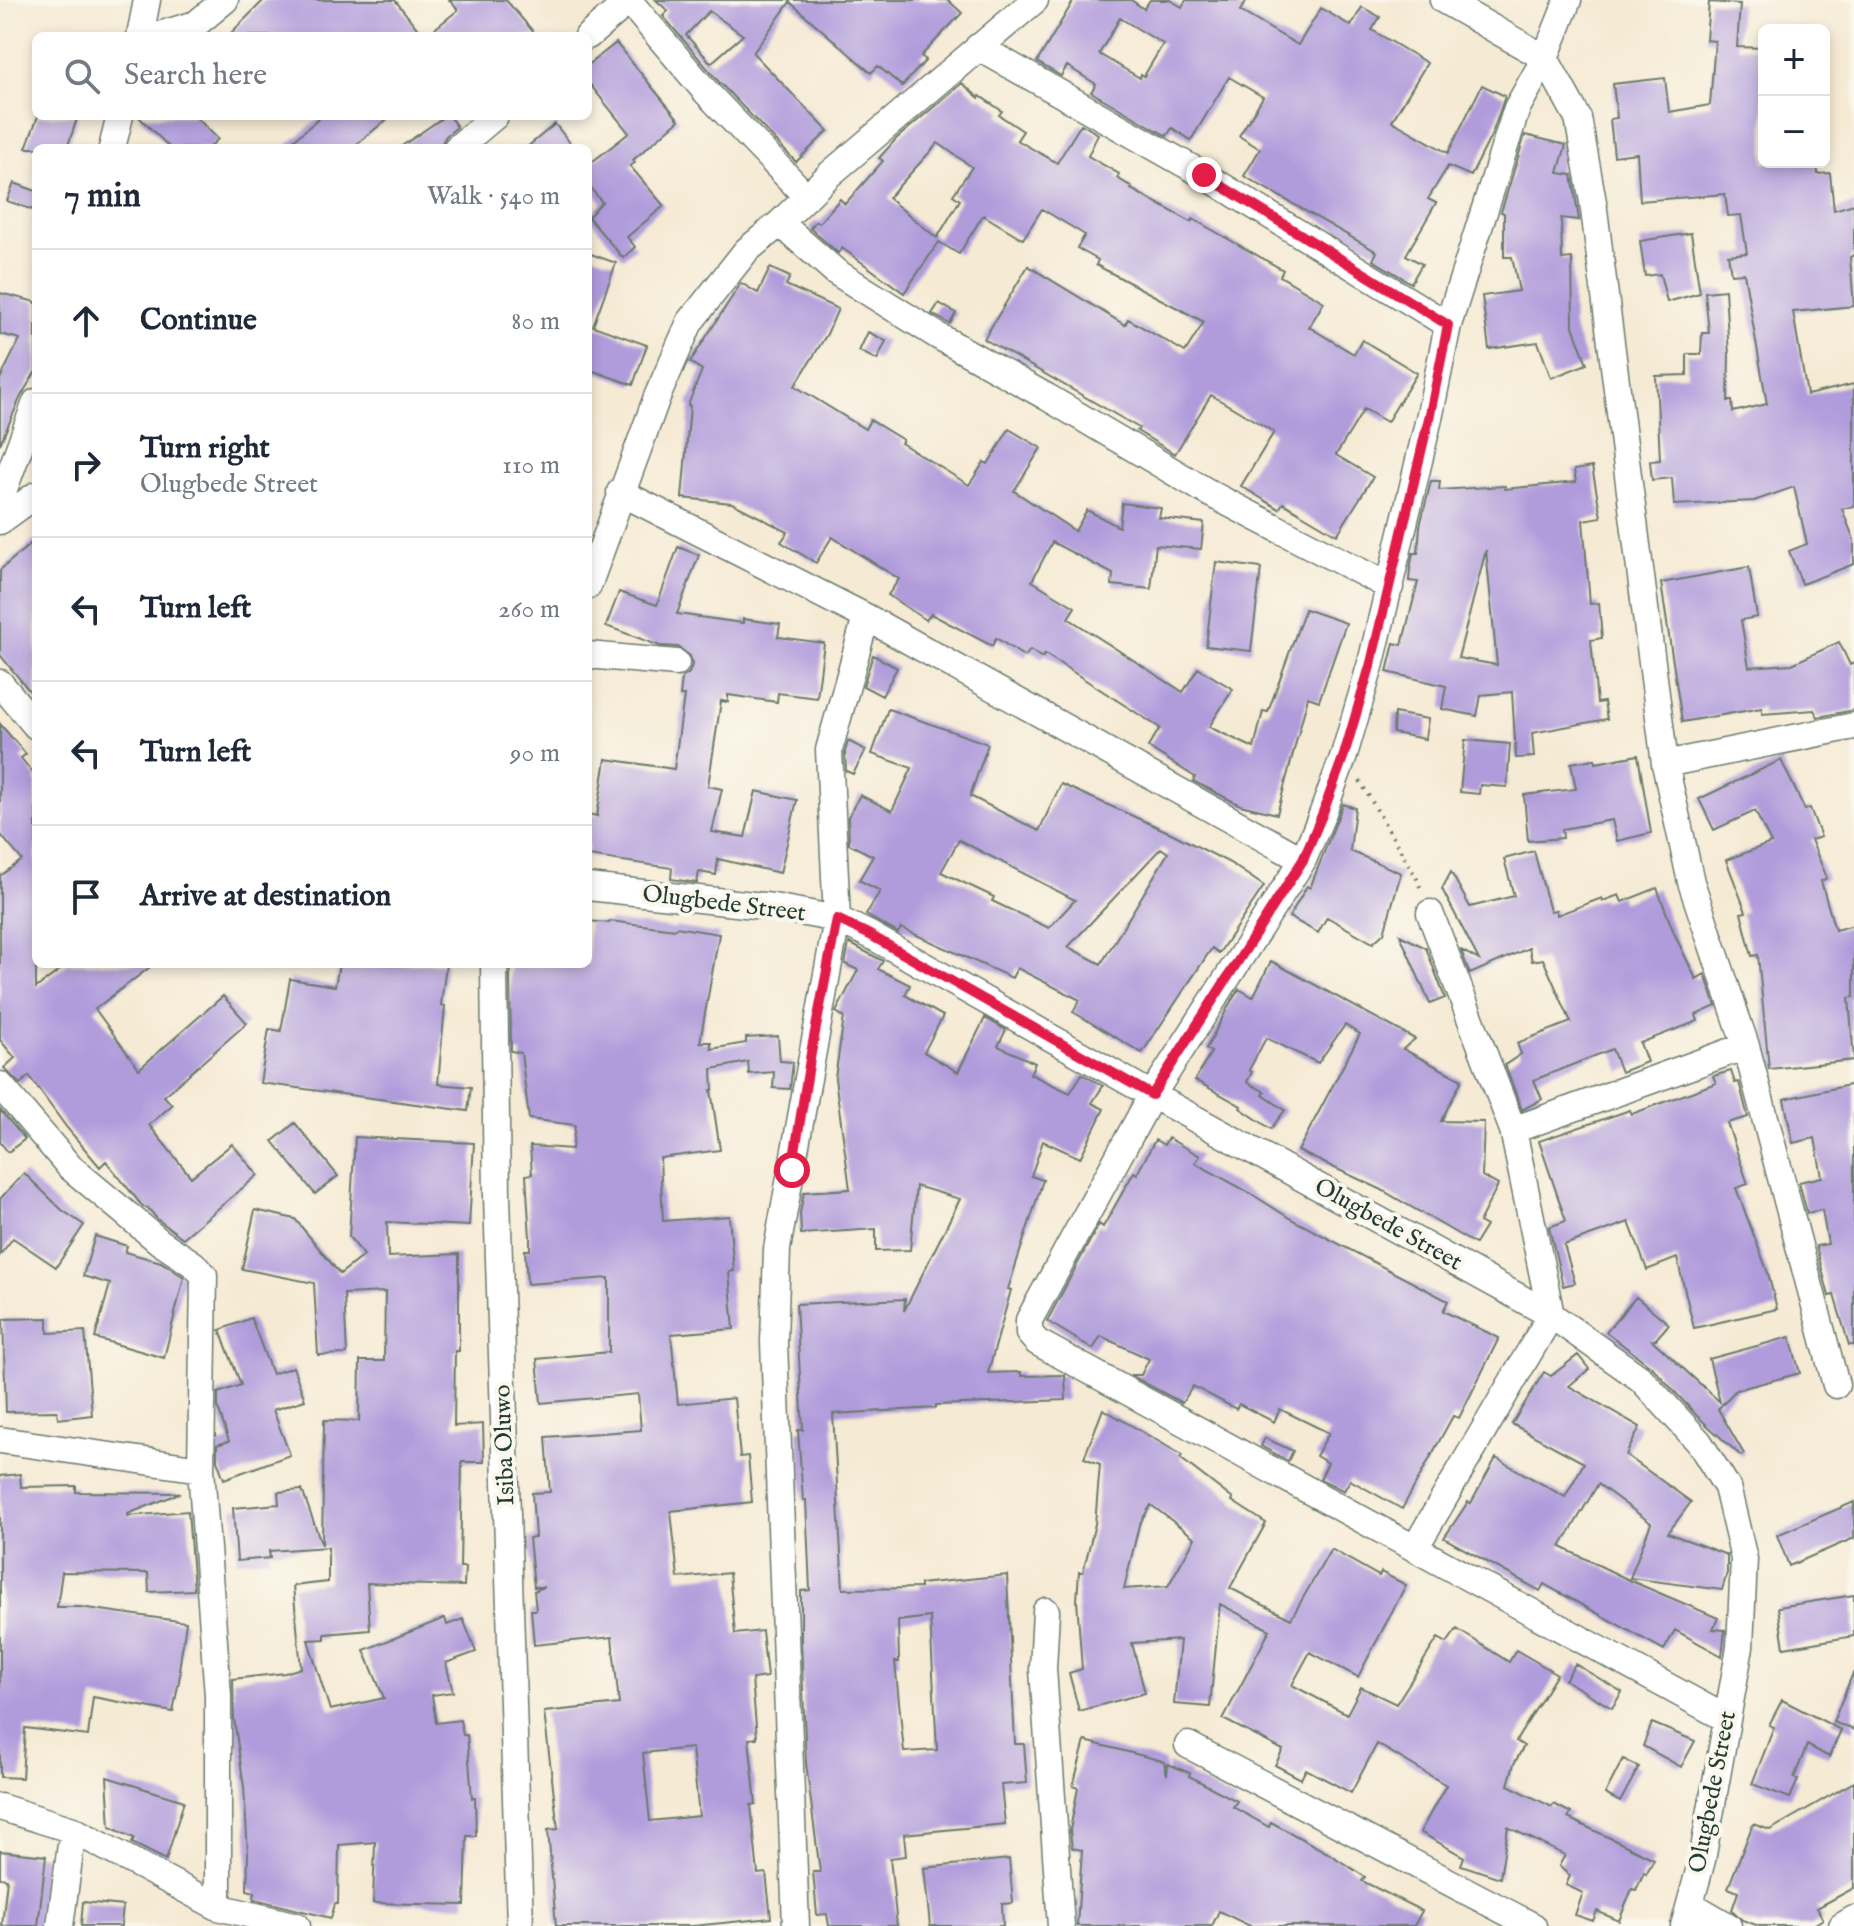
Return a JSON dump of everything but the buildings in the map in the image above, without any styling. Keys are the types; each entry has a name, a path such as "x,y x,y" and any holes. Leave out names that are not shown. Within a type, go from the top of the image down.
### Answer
{"street":[{"path":"141,32 147,0"},
{"path":"169,32 196,24 225,0"},
{"path":"592,32 629,0 707,93 806,196"},
{"path":"592,574 620,492 690,322 746,251 1035,0"},
{"path":"1443,0 1545,58 1578,118 1593,202 1665,764 1691,882 1746,1046 1836,1385"},
{"path":"1568,0 1545,58 1517,108 1448,325 1390,587 1344,755 1303,860 1152,1095 1029,1320 1029,1333 1037,1342 1727,1719"},
{"path":"978,47 1204,175 1448,325"},
{"path":"113,144 119,120"},
{"path":"462,144 490,120"},
{"path":"780,223 836,272 938,336 1211,494 1390,587"},
{"path":"0,500 32,413"},
{"path":"620,492 866,617 1303,860"},
{"path":"0,521 32,498"},
{"path":"796,1926 774,1342 777,1249 837,919 829,750 866,617"},
{"path":"592,655 676,663"},
{"path":"0,683 32,721"},
{"path":"1665,764 1854,726"},
{"name":"Olugbede Street","path":"592,887 773,907 837,919 1551,1315 1641,1379 1699,1442 1727,1487 1744,1559 1740,1647 1702,1860 1687,1915"},
{"path":"1415,1548 1551,1315 1513,1130 1430,913"},
{"name":"Isiba Oluwo","path":"494,968 497,1196 520,1926"},
{"path":"1513,1130 1746,1046"},
{"path":"0,1085 70,1167 204,1275 201,1469 218,1695 218,1907"},
{"path":"0,1440 201,1469"},
{"path":"1046,1611 1043,1669 1061,1926"},
{"path":"1188,1745 1533,1926"},
{"path":"0,1807 73,1830 218,1907 297,1926"},
{"path":"60,1926 73,1830"},
{"path":"1687,1915 1728,1926"},
{"path":"1842,1926 1854,1919"}],"path":[{"path":"1344,755 1417,879 1430,913"}],"route":[{"path":"792,1170 837,919 1152,1095 1303,860 1322,815 1344,755 1371,663 1448,325 1204,175"}]}
